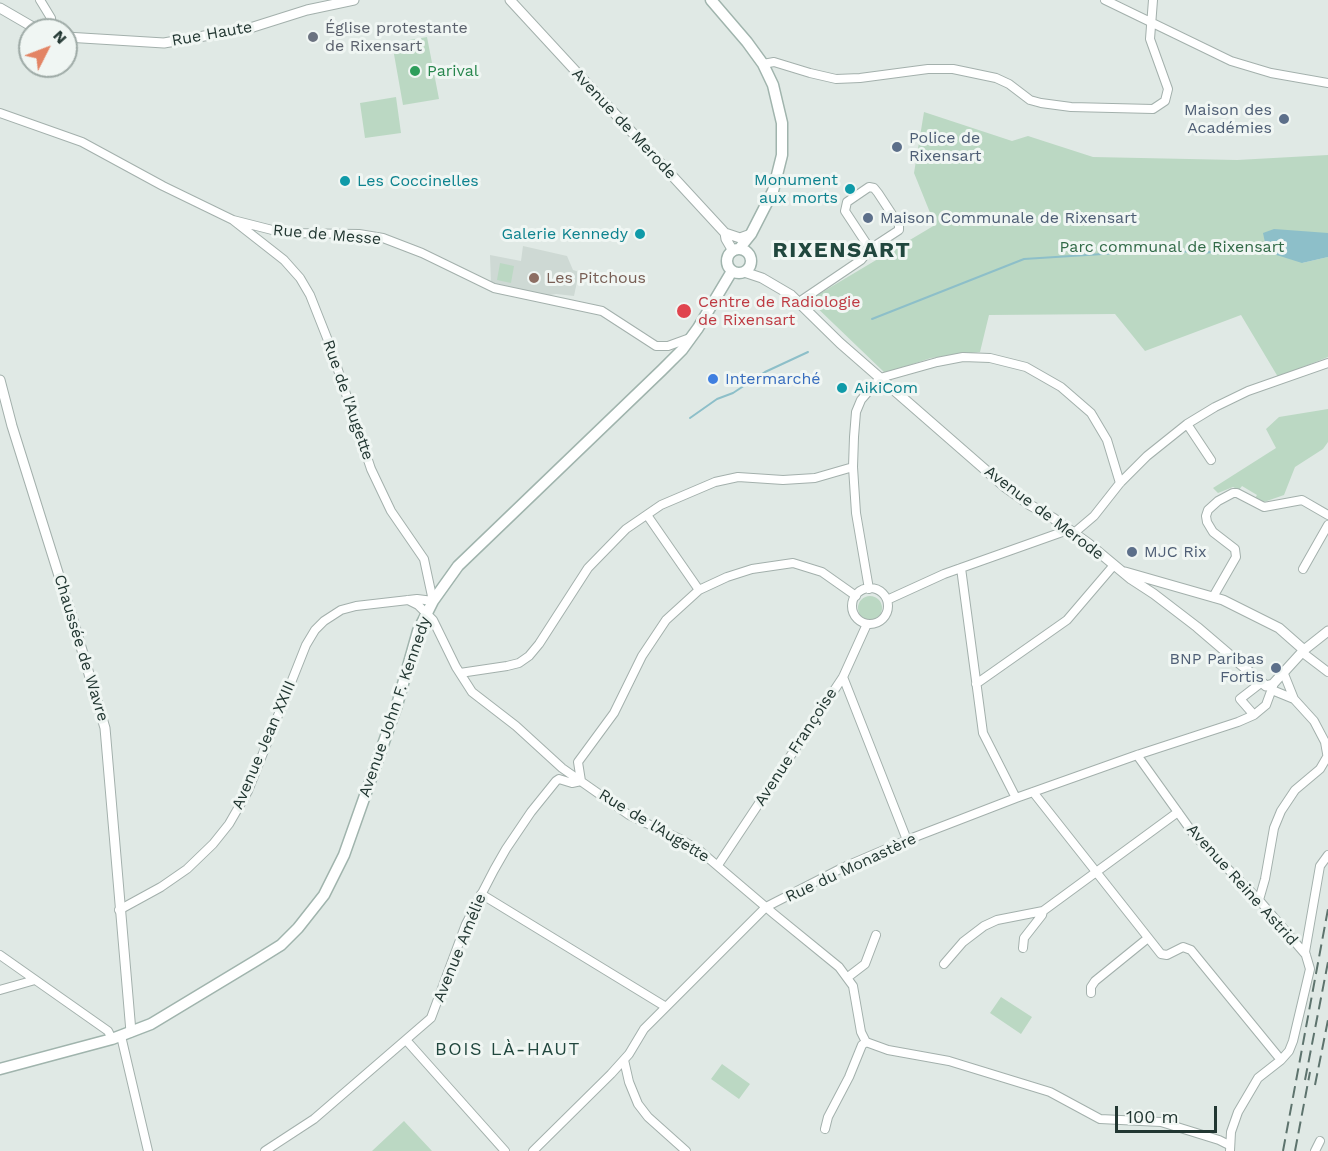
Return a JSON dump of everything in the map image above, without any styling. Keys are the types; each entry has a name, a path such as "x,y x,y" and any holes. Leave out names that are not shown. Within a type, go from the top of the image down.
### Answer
{"main road":[{"path":"711,0 763,64 780,108 783,134 782,155 771,196 751,234 729,255 727,262 732,271 744,272 750,264 750,259 748,254 736,250"},
{"name":"Avenue John F. Kennedy","path":"0,1069 121,1036 175,1011 280,945 298,928 324,895 344,855 397,705 417,637 433,601 458,566 662,370 691,338 732,271"}],"street":[{"path":"40,0 51,18"},
{"name":"Rue Haute","path":"78,38 164,43 250,28 307,10 354,0"},
{"name":"Avenue de Merode","path":"510,0 725,234 726,239 736,250"},
{"path":"1105,0 1232,61 1254,69 1328,83"},
{"path":"763,64 774,62 810,74 836,79 863,78 928,69 953,69 1000,80 1029,100 1041,103 1146,110 1160,106 1165,101 1168,89 1150,39 1153,0"},
{"path":"0,8 18,18"},
{"name":"Rue de Messe","path":"0,113 82,142 163,186 233,220 284,233 359,234 383,238 422,253 494,288 602,311 656,346 668,346 691,338"},
{"path":"799,302 861,260 870,249 899,230 899,225 878,193 874,188 868,187 847,202 845,211 870,249"},
{"name":"Rue de l'Augette","path":"233,220 284,260 300,278 310,295 337,364 371,469 391,511 424,559 433,601"},
{"path":"725,234 740,238 751,234"},
{"name":"Avenue de Merode","path":"744,272 779,286 799,302 840,344 1005,487 1071,531 1154,594 1266,686 1273,687"},
{"path":"869,589 856,513 853,467 856,412 861,400 880,378 963,357 990,358 1026,367 1060,386 1091,414 1107,440 1120,483"},
{"path":"887,600 944,574 1071,531 1094,516 1120,483 1147,456 1187,424 1248,391 1328,363"},
{"name":"Chaussée de Wavre","path":"0,380 105,728 119,910 121,1036"},
{"path":"1187,424 1211,460"},
{"path":"460,673 507,666 519,663 529,656 539,645 575,585 588,568 626,529 661,505 715,482 749,477 783,480 815,478 853,467"},
{"path":"1213,597 1236,557 1235,549 1213,532 1207,522 1208,510 1218,501 1233,493 1238,493 1264,507 1302,500 1328,514"},
{"path":"647,514 699,590"},
{"path":"1303,569 1328,525"},
{"path":"581,781 578,762 614,713 646,648 666,620 699,590 752,569 793,563 822,572 856,596"},
{"path":"961,568 983,733 1016,798"},
{"path":"976,684 1067,620 1118,568 1213,597 1280,628 1328,672"},
{"path":"1154,594 1154,587 1160,582"},
{"path":"869,589 878,591 887,600 886,615 876,623 867,624 858,618 852,607 856,596 869,589"},
{"path":"408,600 418,605 426,613"},
{"name":"Avenue Jean XXIII","path":"119,910 161,887 187,869 213,844 229,824 248,791 306,645 324,621 341,610 408,600 433,601"},
{"name":"Rue de l'Augette","path":"426,613 433,620 472,692 516,726 562,768 628,815 700,851 839,966 848,977 855,995 861,1032 866,1042"},
{"name":"Avenue Françoise","path":"718,865 843,677 867,624"},
{"path":"1262,682 1240,699 1254,715 1266,705 1273,687 1284,674 1304,652 1328,632"},
{"path":"1284,674 1294,699"},
{"path":"843,677 907,840"},
{"path":"1259,900 1274,828 1281,811 1295,790 1320,769 1327,758 1324,742 1314,721 1294,699 1273,687"},
{"name":"Rue du Monastère","path":"533,1151 624,1060 644,1029 766,907 844,867 907,840 1016,798 1254,715"},
{"name":"Avenue Reine Astrid","path":"1137,755 1195,836 1259,900 1306,956"},
{"name":"Avenue Amélie","path":"406,1040 431,1018 466,924 498,863 531,812 559,779 572,783 581,781"},
{"path":"1033,792 1163,956 1183,946 1191,950 1281,1060"},
{"path":"944,964 963,942 984,926 998,920 1043,910 1178,812"},
{"path":"1230,1148 1235,1117 1244,1100 1258,1078 1289,1051 1293,1041 1310,969 1306,956 1320,866 1328,855"},
{"path":"481,894 666,1006"},
{"path":"1023,948 1024,938 1042,915 1043,910"},
{"path":"848,977 865,964 876,935"},
{"path":"1091,993 1091,985 1095,981 1148,938"},
{"path":"0,955 108,1031 121,1036 148,1151"},
{"path":"0,990 35,980"},
{"path":"265,1151 314,1119 406,1040 505,1151"},
{"path":"825,1128 862,1045 866,1042 888,1050 949,1061 1050,1092 1100,1119 1161,1122 1212,1137 1230,1148"},
{"path":"624,1060 629,1082 638,1104 648,1117 686,1151"},
{"path":"1315,1151 1320,1142"},
{"path":"1222,1151 1230,1148"}],"shaded area":[{"name":"Les Pitchous","path":"523,246 567,256 573,270 579,272 574,296 556,294 545,296 491,284 490,255 521,261"}],"green space":[{"name":"Parival","path":"427,37 439,99 403,105 392,43"},
{"name":"Parival","path":"396,97 401,133 365,138 360,103"},
{"name":"Parc communal de Rixensart","path":"924,112 1012,141 1028,136 1093,157 1237,160 1328,155 1328,233 1317,233 1302,263 1328,257 1328,357 1278,377 1241,315 1145,351 1115,314 989,315 980,352 931,358 885,373 809,300 935,225 914,173"},
{"path":"500,263 514,266 511,283 497,280"},
{"path":"1328,409 1328,442 1323,449 1295,467 1284,495 1261,503 1254,500 1257,495 1242,486 1239,490 1233,487 1218,493 1213,488 1276,448 1266,429 1279,417"},
{"path":"870,596 879,599 882,608 879,617 870,620 861,617 858,608 861,599"},
{"path":"1001,997 1032,1017 1021,1034 990,1013"},
{"path":"722,1064 750,1084 739,1099 711,1079"},
{"path":"404,1121 432,1151 372,1151"}],"water":[{"path":"1274,229 1328,233 1328,257 1302,263 1267,252 1263,233"}],"waterway":[{"path":"872,319 1024,259 1166,250 1203,253 1266,245"},
{"path":"690,418 717,399 733,393 765,372 808,352"}],"railway":[{"path":"1283,1151 1328,909"},
{"path":"1305,1080 1328,962"},
{"path":"1315,1085 1328,1020"},
{"path":"1295,1151 1310,1072"}],"place":[{"name":"Église protestante de Rixensart","path":"313,37"},
{"name":"Parival","path":"415,71"},
{"name":"Maison des Académies","path":"1284,119"},
{"name":"Police de Rixensart","path":"897,147"},
{"name":"Les Coccinelles","path":"345,181"},
{"name":"Monument aux morts","path":"850,189"},
{"name":"Maison Communale de Rixensart","path":"868,218"},
{"name":"Galerie Kennedy","path":"640,234"},
{"name":"Les Pitchous","path":"534,278"},
{"name":"Centre de Radiologie de Rixensart","path":"684,311"},
{"name":"Intermarché","path":"713,379"},
{"name":"AikiCom","path":"842,388"},
{"name":"MJC Rix","path":"1132,552"},
{"name":"BNP Paribas Fortis","path":"1276,668"}],"district":[{"name":"RIXENSART","path":"842,251"},
{"name":"BOIS LÀ-HAUT","path":"508,1050"}]}
